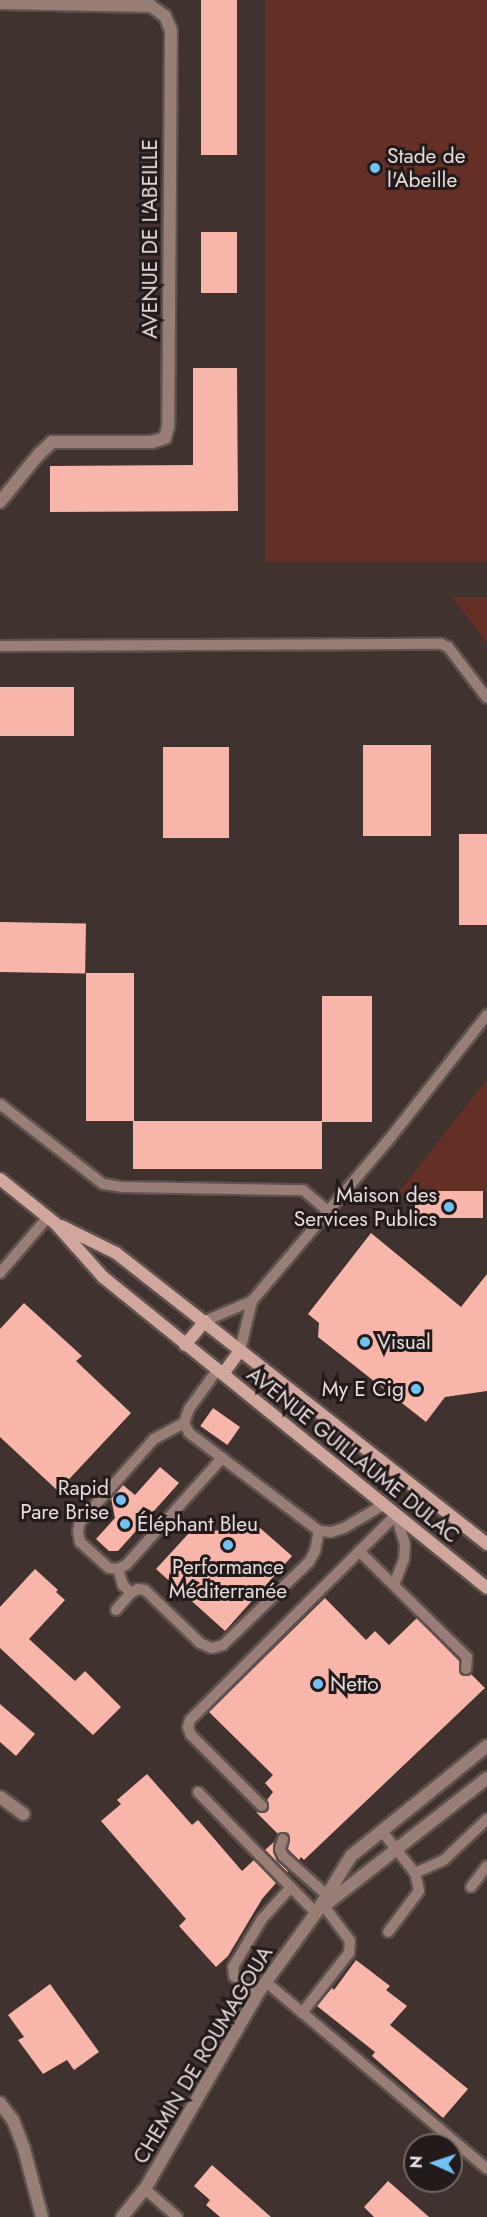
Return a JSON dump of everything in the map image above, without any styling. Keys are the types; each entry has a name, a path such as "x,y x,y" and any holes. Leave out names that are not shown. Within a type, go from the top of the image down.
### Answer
{"main road":[{"name":"AVENUE GUILLAUME DULAC","path":"0,1179 51,1220 103,1277 185,1345 343,1469 383,1505 487,1588"},
{"name":"AVENUE GUILLAUME DULAC","path":"51,1220 116,1253 487,1544"},
{"path":"185,1345 205,1321"},
{"name":"AVENUE GUILLAUME DULAC","path":"220,1372 240,1351"}],"street":[{"name":"AVENUE DE L'ABEILLE","path":"0,3 151,6 165,16 171,30 168,427 165,438 152,442 52,442 39,454 0,502"},
{"name":"CHEMIN DE ROUMAGOUA","path":"122,2217 145,2189 258,1993 322,1905 351,1856 487,1746"},
{"name":"CHEMIN DE ROUMAGOUA","path":"322,1905 487,1778"},
{"path":"0,1797 23,1814"},
{"path":"0,2103 13,2120 24,2149 42,2217"}],"lane":[{"path":"0,646 441,644 448,647 487,698"},
{"path":"240,1351 252,1301 485,1023"},
{"path":"0,1104 103,1184 123,1187 303,1190 328,1211"},
{"path":"0,1273 51,1220"},
{"path":"205,1321 252,1301"},
{"path":"220,1372 189,1409 184,1423 154,1439 81,1522 78,1531 80,1542 109,1568 118,1569 126,1565 222,1458"},
{"path":"184,1423 189,1433 319,1531 332,1532 344,1528 383,1505"},
{"path":"262,1806 191,1735 188,1727 190,1720 396,1515 405,1545 404,1559 394,1585"},
{"path":"116,1610 131,1593 138,1589 145,1590 200,1643 212,1648 223,1645 309,1562 315,1551 319,1531"},
{"path":"359,1551 467,1657 466,1669"},
{"path":"118,1569 123,1586 131,1593"},
{"path":"198,1792 291,1887 322,1905"},
{"path":"415,1873 444,1860 487,1819"},
{"path":"381,1830 415,1873 419,1891 388,1932"},
{"path":"283,1839 280,1849 283,1856 350,1941 349,1953 302,2013"},
{"path":"471,1887 487,1866"},
{"path":"258,1993 234,1976 233,1967 262,1919 291,1887"},
{"path":"266,1982 487,2169"},
{"path":"145,2189 177,2217"}],"shaded area":[{"name":"Stade de l'Abeille","path":"265,0 487,0 487,562 265,562"},
{"path":"452,597 487,597 487,643"},
{"path":"487,1079 487,1191 396,1196"}],"building":[{"path":"201,0 237,0 237,155 201,155"},
{"path":"201,232 237,232 237,293 201,293"},
{"path":"193,368 237,368 238,511 50,512 50,466 193,465"},
{"path":"0,687 74,687 74,736 0,736"},
{"path":"363,745 431,745 431,836 363,836"},
{"path":"163,747 229,747 229,838 163,838"},
{"path":"459,834 487,834 487,925 459,925"},
{"path":"0,922 86,924 85,973 0,972"},
{"path":"86,973 134,973 134,1121 86,1121"},
{"path":"322,996 372,996 372,1122 322,1122"},
{"path":"133,1121 322,1121 322,1169 133,1169"},
{"name":"Maison des Services Publics","path":"415,1191 483,1191 483,1218 415,1218"},
{"path":"371,1233 461,1307 487,1274 487,1391 445,1397 426,1422 318,1337 319,1323 308,1314"},
{"path":"24,1303 82,1356 76,1361 131,1413 58,1491 0,1437 0,1329"},
{"path":"213,1408 240,1427 227,1445 200,1426"},
{"name":"Éléphant Bleu","path":"160,1467 179,1483 118,1551 109,1551 96,1539 115,1518 111,1498 123,1485 135,1495"},
{"path":"260,1528 292,1556 225,1631 156,1569 190,1532"},
{"path":"35,1569 58,1590 56,1592 65,1600 29,1639 75,1681 85,1671 121,1707 93,1735 0,1648 0,1607"},
{"path":"325,1598 366,1640 375,1631 389,1645 417,1618 459,1661 461,1675 471,1674 485,1688 304,1860 301,1857 299,1860 288,1849 289,1834 285,1832 278,1834 256,1812 264,1813 269,1808 267,1800 273,1792 265,1783 273,1775 209,1712"},
{"path":"0,1704 35,1734 16,1756 0,1742"},
{"path":"147,1774 192,1825 198,1820 242,1871 254,1860 276,1883 262,1899 228,1956 216,1967 179,1926 186,1919 101,1821 121,1804 117,1800"},
{"path":"274,1842 273,1852 287,1872 265,1850"},
{"path":"356,1960 390,1986 386,1990 407,2006 390,2025 468,2089 443,2118 372,2056 375,2052 317,2006 332,1988 334,1990"},
{"path":"50,1984 99,2052 74,2070 67,2060 43,2074 18,2040 24,2037 8,2015"},
{"path":"212,2165 271,2217 220,2217 206,2205 210,2200 194,2186"},
{"path":"388,2181 429,2217 374,2217 364,2207"}],"place":[{"name":"Stade de l'Abeille","path":"375,168"},
{"name":"Maison des Services Publics","path":"449,1207"},
{"name":"Visual","path":"365,1342"},
{"name":"My E Cig","path":"416,1389"},
{"name":"Rapid Pare Brise","path":"121,1500"},
{"name":"Éléphant Bleu","path":"125,1524"},
{"name":"Performance Méditerranée","path":"228,1545"},
{"name":"Netto","path":"318,1684"}]}
